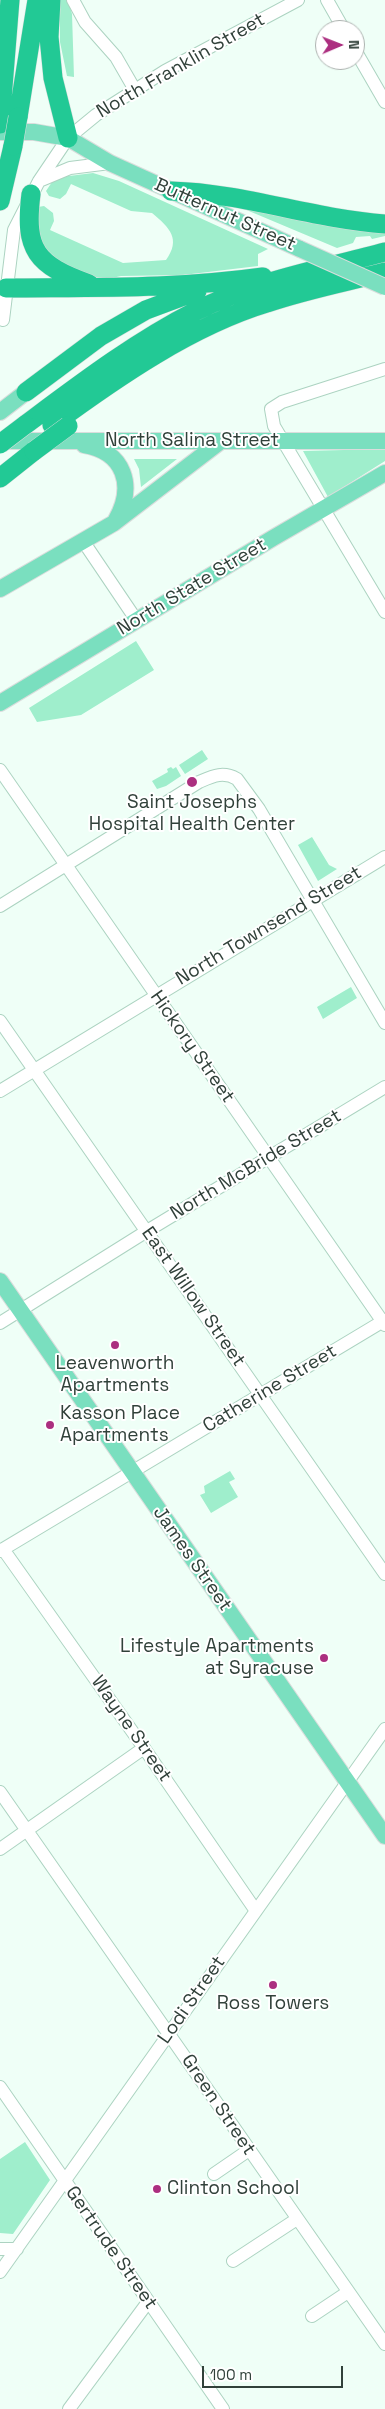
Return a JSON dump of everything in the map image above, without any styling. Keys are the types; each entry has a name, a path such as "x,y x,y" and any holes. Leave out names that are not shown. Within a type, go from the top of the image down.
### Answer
{"highway":[{"path":"0,201 13,146 9,117 10,0"},
{"path":"0,124 9,117 37,0"},
{"path":"51,0 49,37 53,78 68,138"},
{"path":"35,188 28,232 38,255 44,262 70,277 105,287"},
{"path":"171,191 201,192 299,211 385,224"},
{"path":"0,443 101,368 151,336 198,310 271,282 385,252"},
{"path":"3,288 217,284 324,268"},
{"path":"0,464 60,430 138,366 156,354 228,318 266,303 385,272"},
{"path":"26,392 101,336 146,310 217,284"},
{"path":"0,478 27,449"}],"main road":[{"path":"0,132 34,132 68,138"},
{"name":"Butternut Street","path":"68,138 110,163 385,287"},
{"path":"0,412 26,392"},
{"path":"60,430 103,450 119,464 126,490 124,506 114,523"},
{"name":"North Salina Street","path":"0,443 60,430 221,441 385,441"},
{"path":"0,589 114,523 221,441"},
{"name":"North State Street","path":"0,703 273,538 385,473"},
{"name":"James Street","path":"0,1282 385,1836"}],"street":[{"path":"73,0 85,22 116,57 135,90"},
{"name":"North Franklin Street","path":"3,320 3,288 14,230 35,188 68,138 96,115 135,90 298,0"},
{"path":"327,0 338,20"},
{"path":"365,67 385,102"},
{"path":"35,188 70,168 110,163"},
{"path":"385,370 282,402 271,409 274,426 385,612"},
{"path":"83,541 136,621"},
{"name":"Hickory Street","path":"0,770 268,1158 384,1322"},
{"path":"0,906 199,782 222,774 237,779 259,809 385,1022"},
{"name":"North Townsend Street","path":"0,1090 385,857"},
{"name":"East Willow Street","path":"0,1021 385,1574"},
{"name":"North McBride Street","path":"0,1323 147,1230 385,1087"},
{"name":"Catherine Street","path":"2,1550 384,1322"},
{"name":"Wayne Street","path":"2,1550 144,1748 256,1911"},
{"name":"Lodi Street","path":"0,2272 385,1729"},
{"path":"0,1849 144,1748"},
{"name":"Green Street","path":"0,1792 385,2344"},
{"name":"Gertrude Street","path":"0,2087 223,2409"},
{"path":"214,2174 249,2150"},
{"path":"233,2261 297,2218"},
{"path":"0,2249 16,2249"},
{"path":"312,2316 348,2292"},
{"path":"69,2409 148,2302"}],"green space":[{"path":"60,0 68,0 72,14 74,77 67,76 60,42"},
{"path":"67,173 69,176 93,173 119,181 268,249 258,254 258,266 183,275 121,276 111,278 101,278 79,273 59,263 44,248 39,233 38,207 44,206 53,213 54,221 50,230 123,263 166,260 173,246 173,240 168,229 152,213 131,211 71,184 66,194 60,199 49,196 46,191 52,182"},
{"path":"218,198 385,228 385,236 372,239 370,236 356,237 353,243 337,248"},
{"path":"385,449 385,461 328,497 303,451"},
{"path":"134,459 177,459 141,487 139,469"},
{"path":"136,641 154,670 81,715 37,722 29,708"},
{"path":"202,750 208,759 185,774 179,765"},
{"path":"171,767 173,769 176,767 181,776 166,786 157,789 152,781 168,772 167,769"},
{"path":"312,837 329,865 337,869 318,881 298,845"},
{"path":"351,987 357,998 323,1019 317,1007"},
{"path":"230,1471 235,1479 229,1482 238,1497 211,1513 200,1495 205,1493 204,1486"},
{"path":"25,2142 50,2180 13,2234 0,2233 0,2159"}],"place":[{"name":"Saint Josephs Hospital Health Center","path":"192,782"},
{"name":"Leavenworth Apartments","path":"115,1345"},
{"name":"Kasson Place Apartments","path":"50,1425"},
{"name":"Lifestyle Apartments at Syracuse","path":"324,1658"},
{"name":"Ross Towers","path":"273,1985"},
{"name":"Clinton School","path":"157,2189"}]}
